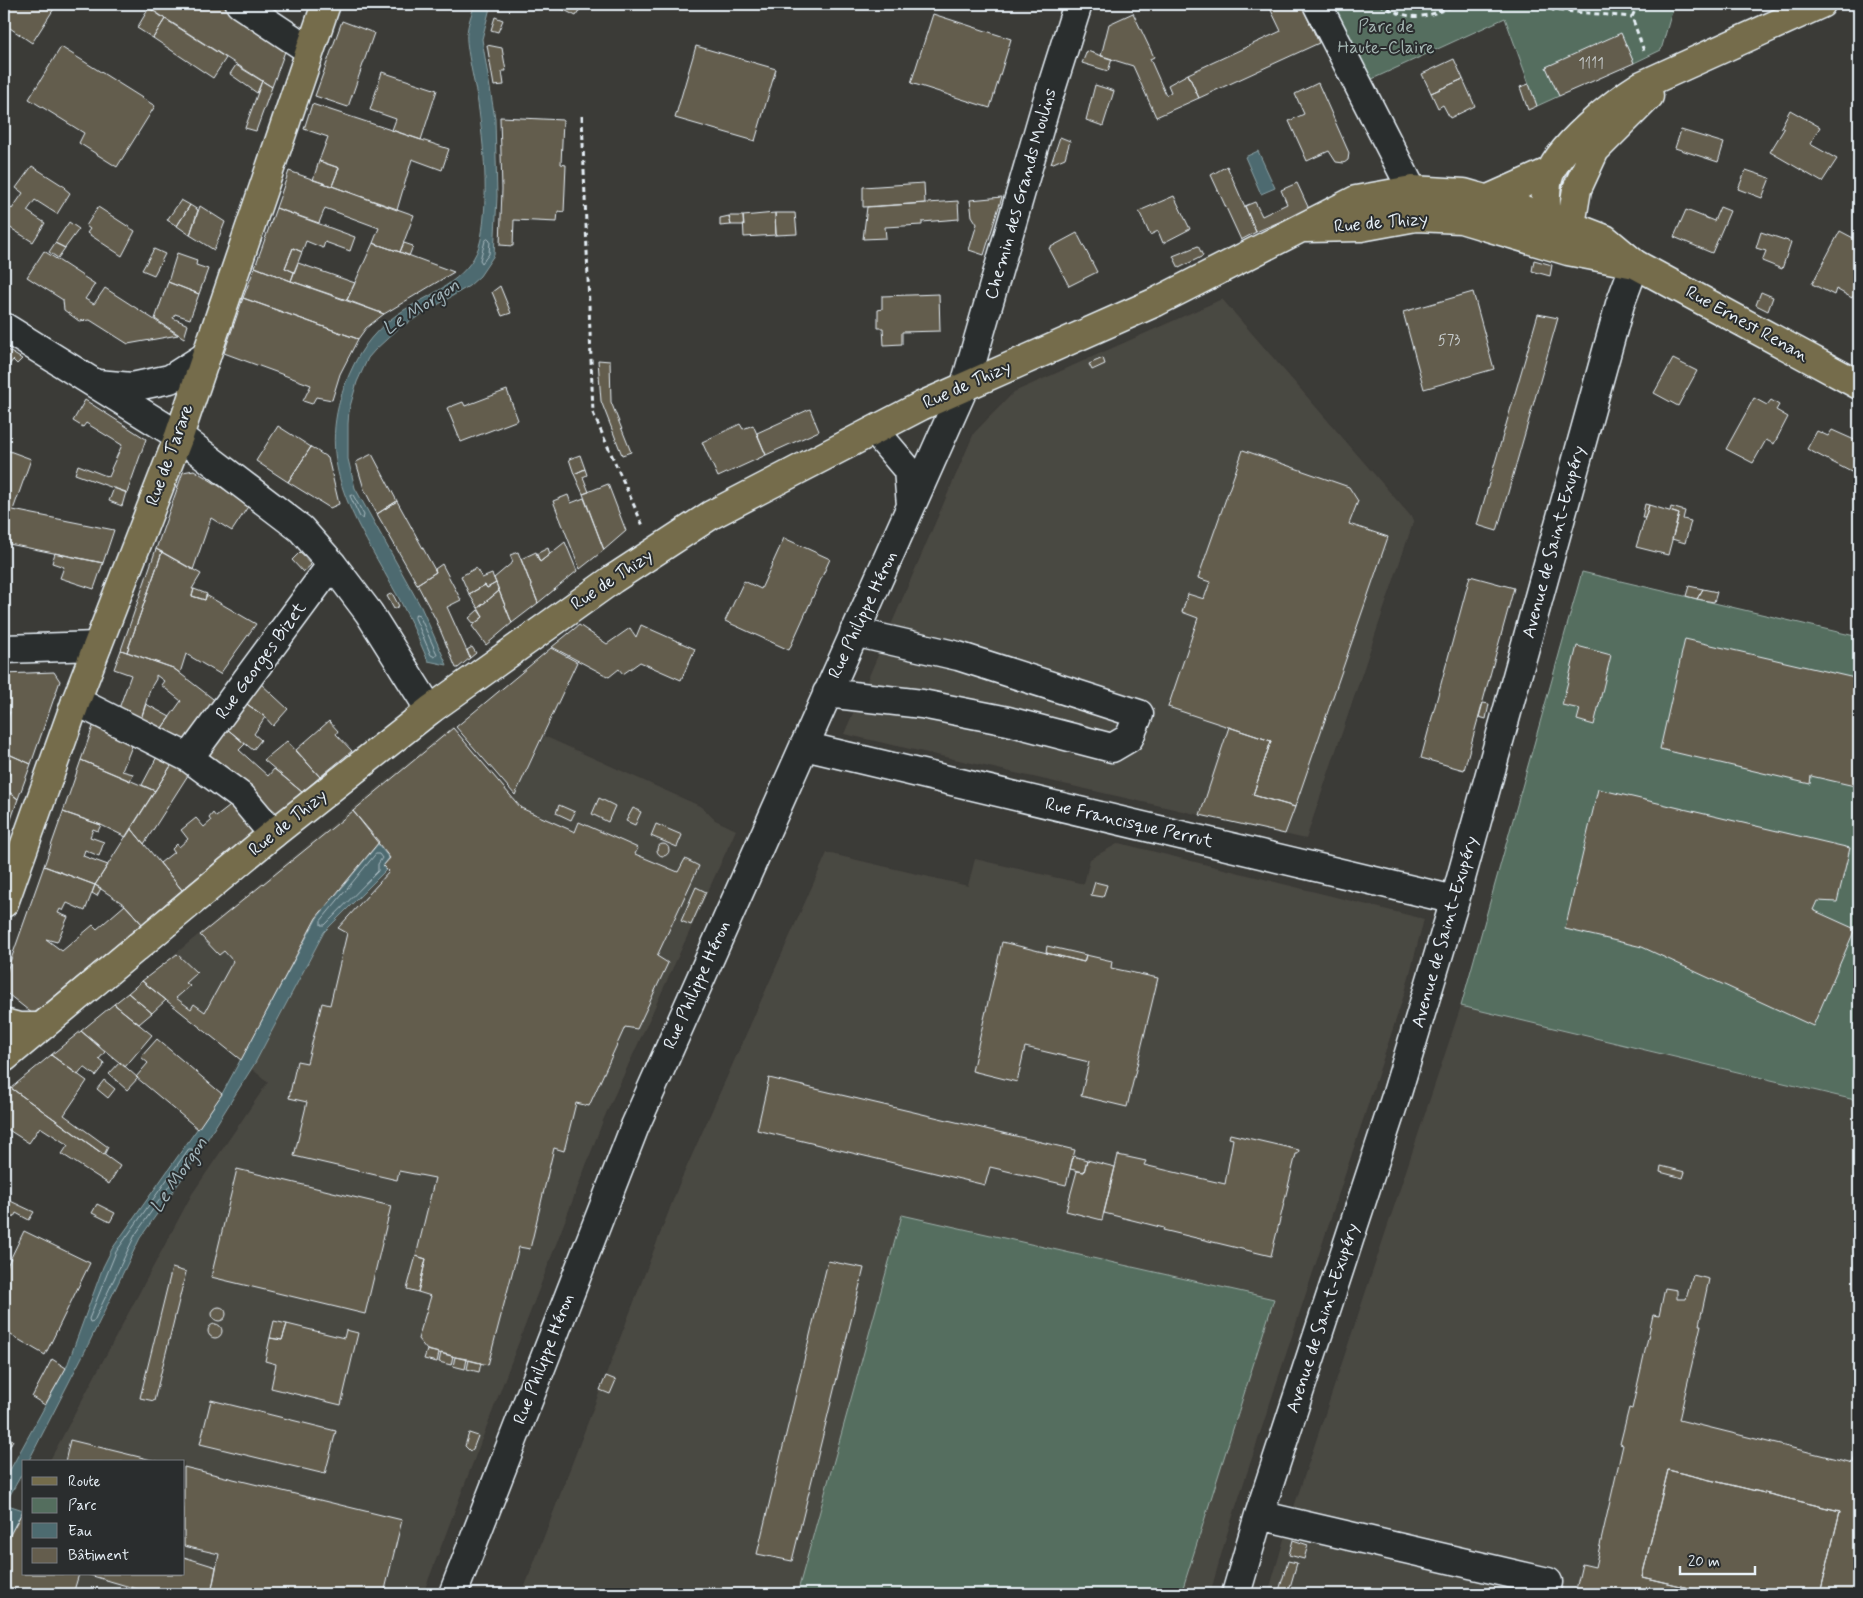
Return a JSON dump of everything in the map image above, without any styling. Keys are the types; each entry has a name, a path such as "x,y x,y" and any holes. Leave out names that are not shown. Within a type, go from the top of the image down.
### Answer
{"main road":[{"name":"Rue de Tarare","path":"4,903 76,700 178,436 326,4"},
{"path":"1558,235 1548,180 1551,171 1581,133 1627,94 1642,85 1664,77 1820,4"},
{"path":"1558,235 1595,150 1639,108 1664,77"},
{"path":"1486,200 1551,171"},
{"name":"Rue de Thizy","path":"4,1058 38,1027 273,834 430,710 613,579 711,515 921,406 1156,302 1356,200 1412,190 1464,193 1486,200 1558,235"},
{"name":"Rue de Thizy","path":"1300,228 1361,227 1416,217 1461,219 1558,235"},
{"name":"Rue Ernest Renan","path":"1558,235 1635,264 1859,385"},
{"path":"4,1023 19,1027 38,1027"}],"street":[{"path":"240,4 309,50"},
{"name":"Chemin des Grands Moulins","path":"965,385 1046,105 1078,4"},
{"path":"1317,4 1412,190"},
{"name":"Avenue de Saint-Exupéry","path":"1236,1594 1259,1515 1397,1093 1455,900 1620,304 1635,264"},
{"path":"4,327 178,436 301,529 332,564 383,634 430,710"},
{"path":"95,384 132,387 170,379 206,356"},
{"name":"Rue Philippe Héron","path":"453,1594 635,1126 965,385"},
{"path":"875,431 908,470 912,507"},
{"name":"Rue Georges Bizet","path":"190,758 332,564"},
{"path":"827,693 922,704 1008,721 1112,748 1129,738 1139,714 958,656 854,632"},
{"path":"4,649 97,646"},
{"path":"76,700 190,758 242,797 273,834"},
{"name":"Rue Francisque Perrut","path":"804,746 1455,900"},
{"path":"1259,1515 1548,1582"}],"path":[{"path":"1379,4 1410,17 1428,16 1457,4"},
{"path":"1542,4 1553,10 1632,17"},
{"path":"1638,4 1632,17 1646,57"},
{"path":"582,116 593,413 654,552"}],"shaded area":[{"path":"1222,299 1414,520 1306,839 844,734 974,433 1014,392"},
{"path":"453,726 514,797 544,736 702,807 715,820 736,830 604,1118 423,1594 4,1594 4,1546 22,1513 22,1576 185,1576 185,1460 50,1460 192,1194 268,1082 142,981"},
{"path":"1119,843 1424,919 1405,992 1227,1534 1210,1594 522,1594 680,1182 827,853 968,886 975,859 1084,884 1090,859"},
{"path":"1461,1006 1859,1101 1859,1594 1268,1594 1289,1522"}],"green space":[{"name":"Parc de Haute-Claire","path":"1334,4 1674,4 1661,50 1634,63 1621,34 1546,67 1559,96 1537,106 1505,18 1370,80"},
{"path":"1582,572 1859,637 1859,1101 1461,1006"},
{"path":"902,1215 1274,1299 1181,1594 797,1594"}],"water":[{"name":"Le Morgon","path":"475,4 491,4 482,39 495,119 497,196 494,255 480,276 469,286 399,328 368,358 357,382 349,410 348,424 348,459 355,488 421,607 447,665 428,661 402,604 351,510 336,460 334,434 339,405 349,375 359,355 371,338 395,316 451,282 470,264 477,252 481,239 485,188 484,154 478,103 467,39 468,26"},
{"path":"1258,151 1275,188 1261,194 1245,157"},
{"name":"Le Morgon","path":"378,844 389,858 383,866 386,870 324,932 255,1063 188,1170 140,1238 29,1460 22,1460 22,1474 5,1504 22,1510 22,1512 4,1546 4,1481 67,1366 103,1267 112,1249 222,1094 317,918"}],"building":[{"path":"4,4 57,4 32,43 4,24"},
{"path":"152,4 221,4 287,46 272,87 149,8"},
{"path":"557,4 583,4 576,16 556,6"},
{"path":"1268,4 1301,4 1319,43 1199,98 1188,74 1281,31"},
{"path":"149,8 165,19 153,38 137,28"},
{"path":"1133,13 1154,57 1150,59 1166,95 1171,92 1168,85 1188,74 1199,98 1156,117 1133,66 1101,56 1109,24"},
{"path":"933,14 1011,39 990,108 911,83"},
{"path":"495,17 503,20 498,32 491,30"},
{"path":"165,19 226,58 213,78 153,38"},
{"path":"342,21 374,33 348,107 315,96"},
{"path":"1621,33 1634,63 1559,96 1546,67"},
{"path":"487,45 502,48 506,71 502,71 504,85 494,86"},
{"path":"696,46 776,69 755,141 675,118"},
{"path":"61,47 155,106 117,167 79,143 84,133 29,99"},
{"path":"1087,51 1112,59 1108,71 1082,63"},
{"path":"1454,59 1463,79 1431,93 1422,74"},
{"path":"236,65 262,81 257,93 230,74"},
{"path":"382,72 437,90 421,140 392,130 396,119 370,110"},
{"path":"1463,79 1475,106 1450,118 1443,105 1438,108 1431,93"},
{"path":"262,81 272,87 256,131 245,128"},
{"path":"1318,83 1349,153 1348,160 1344,163 1336,162 1329,151 1307,161 1289,121 1304,114 1295,94"},
{"path":"1529,84 1537,106 1528,110 1520,87"},
{"path":"1095,85 1114,91 1103,126 1086,120"},
{"path":"312,104 449,149 442,170 412,159 397,210 332,186 339,168 319,161 328,137 304,129"},
{"path":"1790,110 1820,127 1810,144 1837,159 1822,182 1770,152 1784,129 1781,127"},
{"path":"500,117 563,120 561,164 566,165 564,212 558,211 557,222 514,220 513,246 500,245 502,189"},
{"path":"1681,130 1724,143 1718,162 1675,148"},
{"path":"1060,137 1070,141 1065,158 1051,164"},
{"path":"319,161 339,168 332,186 313,180"},
{"path":"32,166 65,187 70,193 57,214 35,200 27,211 45,223 33,242 4,224 4,213 8,206 12,209 23,193 16,188"},
{"path":"1227,166 1256,232 1241,240 1211,175"},
{"path":"1746,170 1770,178 1762,198 1738,189"},
{"path":"289,171 414,215 400,252 373,243 379,228 325,208 319,223 276,208"},
{"path":"924,183 925,203 863,207 863,187"},
{"path":"1297,183 1309,209 1256,232 1245,206 1255,202 1262,216 1287,204 1281,190"},
{"path":"1174,196 1190,229 1163,243 1158,231 1150,235 1139,211"},
{"path":"1002,197 984,255 969,250 977,224 972,216 970,200"},
{"path":"181,200 190,205 177,226 167,220"},
{"path":"958,201 959,219 922,222 922,225 885,227 886,238 863,239 867,207"},
{"path":"190,205 198,210 190,235 177,226"},
{"path":"200,206 225,222 214,250 190,235"},
{"path":"98,207 135,231 122,256 87,233 90,229 86,226"},
{"path":"1720,207 1730,211 1712,253 1674,237 1686,210 1714,221"},
{"path":"276,208 355,237 350,251 325,242 323,248 306,241 302,252 293,248 285,268 294,272 291,281 255,267"},
{"path":"775,213 795,213 797,234 776,235"},
{"path":"775,213 776,235 744,237 743,216"},
{"path":"729,216 743,216 744,225 731,225"},
{"path":"729,216 731,225 720,226 720,218"},
{"path":"69,222 79,229 65,248 55,243"},
{"path":"1840,231 1859,241 1859,285 1852,298 1836,289 1834,295 1812,284"},
{"path":"1761,232 1791,242 1782,269 1762,261 1766,251 1756,248"},
{"path":"1077,233 1097,272 1069,286 1049,248"},
{"path":"55,243 65,248 58,258 49,252"},
{"path":"373,243 454,272 384,314 347,300"},
{"path":"404,243 413,246 409,256 400,252"},
{"path":"1198,246 1203,256 1179,268 1173,256"},
{"path":"293,248 302,252 294,272 285,268"},
{"path":"154,249 165,254 154,275 142,270"},
{"path":"44,251 95,284 85,299 94,304 105,288 178,335 128,344 90,320 79,321 64,310 63,300 27,277"},
{"path":"177,253 197,260 196,265 208,269 199,294 168,282"},
{"path":"1534,260 1552,265 1550,276 1532,271"},
{"path":"298,263 355,283 347,300 291,281"},
{"path":"255,267 384,314 366,328 358,339 243,298"},
{"path":"168,282 199,294 190,319 175,314 173,318 188,325 184,338 155,319"},
{"path":"500,286 511,313 502,316 492,292"},
{"path":"1473,292 1494,369 1424,389 1403,312"},
{"path":"1761,292 1773,297 1768,311 1756,305"},
{"path":"939,294 940,331 902,332 902,344 884,345 883,328 878,328 878,310 882,309 882,296"},
{"path":"243,298 358,339 340,374 332,400 316,397 312,404 303,401 311,385 224,353"},
{"path":"1538,314 1558,318 1497,531 1477,525"},
{"path":"4,348 22,359 17,364 13,360 4,371"},
{"path":"1103,358 1105,364 1092,370 1089,364"},
{"path":"1673,359 1697,371 1678,406 1654,393"},
{"path":"598,360 610,361 611,402 631,452 622,455 601,401"},
{"path":"507,390 518,420 461,442 447,408 463,402 465,406"},
{"path":"1754,398 1767,405 1771,400 1779,405 1776,410 1788,417 1774,444 1766,440 1753,463 1726,449"},
{"path":"85,400 146,439 127,493 75,474 78,465 109,477 122,445 86,423 83,427 73,421"},
{"path":"810,409 819,431 766,455 757,433"},
{"path":"740,424 743,429 753,425 766,455 718,477 702,442"},
{"path":"278,426 311,447 288,482 256,461"},
{"path":"1832,430 1859,442 1859,476 1807,449 1817,431 1828,436"},
{"path":"311,447 328,458 339,504 330,508 288,482"},
{"path":"4,449 31,459 13,510 114,530 103,563 4,543"},
{"path":"1243,450 1349,487 1358,501 1349,524 1388,537 1295,807 1253,795 1271,741 1168,707 1198,618 1182,612 1188,594 1204,599 1210,582 1198,578"},
{"path":"372,454 397,501 377,514 364,489 356,462"},
{"path":"580,455 585,469 574,474 569,459"},
{"path":"585,469 587,475 583,477 589,492 583,494 574,474"},
{"path":"194,470 249,505 232,531 211,518 193,570 156,549 183,472"},
{"path":"608,484 626,531 604,550 583,494"},
{"path":"114,488 126,492 122,506 109,501"},
{"path":"568,495 571,503 584,498 604,550 580,569 553,501"},
{"path":"397,501 436,572 417,584 377,514"},
{"path":"1645,504 1649,505 1645,518 1642,518"},
{"path":"1649,505 1679,514 1668,555 1636,547"},
{"path":"1671,507 1685,511 1683,519 1691,521 1685,543 1672,539 1679,514 1670,511"},
{"path":"784,538 830,559 789,650 725,621 744,581 761,589"},
{"path":"565,542 577,571 538,603 521,559 536,552 540,562"},
{"path":"548,548 550,554 540,562 536,554"},
{"path":"156,549 162,552 127,652 121,650"},
{"path":"162,552 201,574 192,589 194,589 192,596 205,600 206,595 256,624 220,674 186,654 180,673 173,668 127,652"},
{"path":"300,552 311,565 303,572 292,560"},
{"path":"518,552 538,603 512,623 494,578 513,562 510,555"},
{"path":"55,553 103,563 94,589 60,578 64,567 52,563"},
{"path":"442,564 461,600 447,607 470,658 458,668 456,668 436,620 417,584 436,572 435,569"},
{"path":"476,568 482,578 492,574 496,583 487,588 485,585 469,594 461,576"},
{"path":"1470,576 1514,588 1464,770 1421,758"},
{"path":"496,583 499,591 478,608 469,594 485,585 487,588"},
{"path":"1689,586 1703,589 1697,599 1686,596"},
{"path":"194,589 207,594 205,600 192,596"},
{"path":"1703,589 1717,592 1714,602 1697,599"},
{"path":"499,591 512,623 486,645 472,626 483,617 478,608"},
{"path":"392,593 399,606 394,609 387,596"},
{"path":"478,610 483,617 474,624 469,618"},
{"path":"579,625 607,644 630,628 636,637 641,625 695,649 681,680 640,662 623,674 619,669 609,677 552,647"},
{"path":"1685,639 1859,679 1859,716 1854,738 1859,739 1859,787 1811,776 1810,784 1660,749"},
{"path":"1577,646 1611,655 1594,725 1577,720 1580,709 1562,705"},
{"path":"472,647 476,653 470,658 467,650"},
{"path":"551,648 577,662 515,795 456,727"},
{"path":"121,650 173,668 217,702 185,745 159,732 181,701 161,685 164,681 156,675 140,722 118,711 131,675 114,669"},
{"path":"54,672 60,681 31,764 4,752 4,729 10,712 4,712 4,674"},
{"path":"259,682 288,709 273,726 265,717 244,702"},
{"path":"244,702 265,717 254,734 261,740 253,750 226,728"},
{"path":"1483,703 1489,704 1486,719 1479,717"},
{"path":"146,704 170,717 159,732 140,722"},
{"path":"95,721 134,741 122,771 133,774 130,781 81,760"},
{"path":"329,721 338,731 336,734 352,751 320,777 296,750"},
{"path":"1229,727 1271,741 1253,795 1295,807 1285,834 1200,815"},
{"path":"226,728 245,744 239,750 268,776 274,769 302,792 277,813 206,753"},
{"path":"453,728 521,808 575,832 579,822 638,848 635,854 678,872 685,859 699,866 657,956 668,963 637,1029 625,1027 589,1106 576,1103 564,1151 554,1148 530,1249 519,1247 488,1365 427,1350 418,1339 431,1296 418,1292 426,1259 416,1256 435,1178 399,1171 397,1180 294,1156 307,1102 289,1098 297,1061 307,1063 322,1003 330,1005 347,933 338,928 389,872 383,866 390,858 353,811"},
{"path":"287,741 320,777 302,792 264,760"},
{"path":"4,752 31,764 18,799 4,788 10,773 4,770"},
{"path":"159,753 174,761 155,791 142,785"},
{"path":"81,760 155,791 126,837 101,825 63,812"},
{"path":"174,761 190,772 144,844 131,828"},
{"path":"4,788 18,799 4,840"},
{"path":"1598,789 1850,848 1837,902 1817,901 1813,910 1855,929 1813,1026 1642,947 1565,929"},
{"path":"599,798 615,806 608,822 592,814"},
{"path":"234,803 255,830 182,890 160,863 174,852 172,849 177,844 179,847 188,839 181,830 196,818 204,827 211,821 209,818 213,813 216,817"},
{"path":"559,805 575,812 571,820 556,813"},
{"path":"633,808 641,812 635,825 626,821"},
{"path":"353,811 379,842 316,918 241,1060 142,981 177,954 197,973 186,983 190,986 176,998 191,1009 194,1004 205,1012 233,961 224,951 219,955 200,935"},
{"path":"63,812 101,825 98,831 93,829 90,837 104,842 99,856 85,850 83,856 108,865 95,885 44,866"},
{"path":"656,824 682,835 677,847 651,836"},
{"path":"131,828 182,890 142,924 125,905 95,885"},
{"path":"661,844 665,844 669,850 665,856 661,856 657,852 657,848"},
{"path":"44,866 95,885 85,911 67,903 63,911 60,909 58,913 68,917 57,942 46,939 62,951 93,925 97,929 125,905 142,924 33,1014 4,991 4,979"},
{"path":"1095,882 1107,885 1103,897 1091,895"},
{"path":"95,885 101,888 97,896 92,893"},
{"path":"696,887 706,892 691,925 681,921"},
{"path":"1002,942 1084,962 1086,955 1112,961 1111,968 1158,978 1127,1107 1081,1096 1089,1062 1025,1047 1017,1082 972,1071"},
{"path":"1047,946 1086,955 1084,962 1046,953"},
{"path":"142,981 166,1000 152,1013 128,993"},
{"path":"128,993 152,1013 139,1024 114,1004"},
{"path":"114,1004 152,1035 125,1067 81,1031"},
{"path":"81,1031 105,1052 99,1059 104,1063 103,1067 96,1076 84,1067 78,1075 51,1055"},
{"path":"157,1039 222,1094 198,1129 136,1077 148,1063 141,1057"},
{"path":"51,1055 87,1081 64,1115 108,1147 104,1155 11,1088"},
{"path":"120,1062 138,1078 127,1090 109,1074"},
{"path":"769,1078 1075,1150 1066,1185 990,1167 985,1185 757,1130"},
{"path":"104,1080 115,1089 108,1098 97,1089"},
{"path":"11,1088 120,1166 109,1184 62,1154 68,1145 40,1127 29,1143 4,1127 4,1094"},
{"path":"1230,1134 1299,1150 1298,1154 1296,1154 1271,1256 1163,1230 1164,1228 1104,1213 1118,1155 1146,1161 1144,1165 1225,1184 1233,1139 1229,1138"},
{"path":"1073,1156 1087,1160 1084,1172 1070,1169"},
{"path":"1087,1160 1115,1167 1102,1220 1066,1211 1077,1171 1084,1172"},
{"path":"1661,1166 1685,1172 1683,1178 1660,1172"},
{"path":"237,1169 391,1206 365,1314 211,1277"},
{"path":"4,1198 34,1212 29,1220 16,1213 14,1217 10,1215 7,1222 4,1221"},
{"path":"97,1204 115,1213 110,1222 92,1213"},
{"path":"24,1231 90,1263 45,1355 4,1331 4,1272"},
{"path":"416,1256 426,1259 418,1292 407,1289"},
{"path":"828,1261 864,1268 792,1561 757,1554"},
{"path":"172,1268 186,1272 154,1401 140,1398"},
{"path":"1693,1275 1709,1279 1699,1325 1701,1325 1679,1420 1853,1463 1859,1435 1859,1594 1820,1594 1840,1511 1668,1470 1642,1577 1714,1594 1575,1594 1582,1564 1595,1567 1623,1445 1620,1444 1629,1408 1632,1409 1653,1315 1659,1316 1665,1288 1677,1290 1677,1299 1686,1299"},
{"path":"216,1307 222,1307 226,1314 222,1321 216,1321 212,1317 212,1311"},
{"path":"274,1321 287,1324 282,1340 270,1338"},
{"path":"212,1324 218,1324 222,1331 218,1338 212,1338 208,1334 208,1328"},
{"path":"287,1324 344,1338 346,1330 358,1333 341,1405 271,1388 276,1364 265,1361 270,1338 282,1340"},
{"path":"427,1350 439,1353 437,1362 424,1359"},
{"path":"441,1353 453,1356 451,1365 439,1362"},
{"path":"455,1357 467,1359 465,1369 453,1366"},
{"path":"52,1359 66,1368 45,1405 32,1397"},
{"path":"469,1360 481,1363 479,1372 467,1369"},
{"path":"606,1376 616,1380 610,1394 600,1390"},
{"path":"211,1400 336,1431 325,1474 200,1444"},
{"path":"469,1433 478,1436 473,1449 470,1451 465,1446"},
{"path":"4,1436 13,1440 8,1449 4,1447"},
{"path":"70,1440 152,1460 65,1460"},
{"path":"185,1467 402,1520 384,1594 211,1594 219,1554 185,1546"},
{"path":"1668,1470 1840,1511 1820,1594 1714,1594 1642,1577"},
{"path":"22,1513 22,1576 78,1576 73,1594 4,1594 4,1546"},
{"path":"1293,1540 1308,1545 1304,1559 1289,1555"},
{"path":"185,1557 216,1567 211,1594 154,1594 93,1576 185,1576"},
{"path":"1288,1561 1297,1563 1288,1594 1278,1594"}]}
